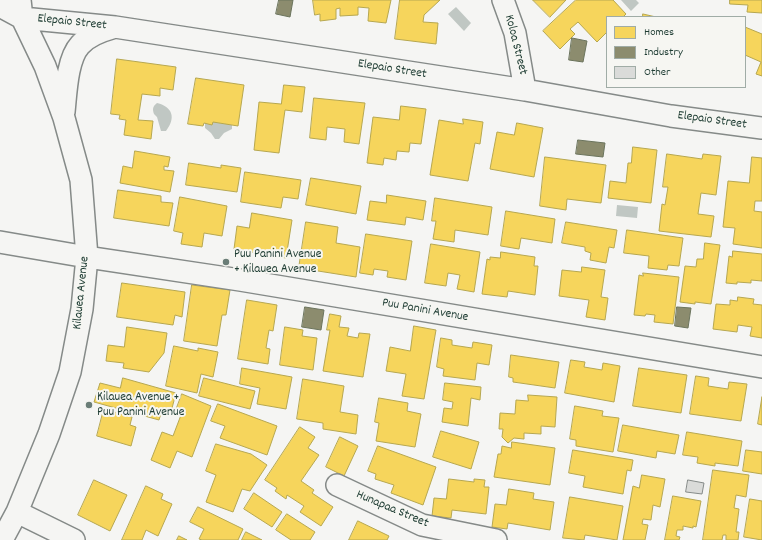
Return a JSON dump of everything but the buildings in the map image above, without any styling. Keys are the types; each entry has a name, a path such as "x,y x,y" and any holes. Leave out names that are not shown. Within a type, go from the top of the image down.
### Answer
{"street":[{"name":"Koloa Street","path":"503,0 515,33 525,90"},
{"path":"0,6 21,9"},
{"name":"Elepaio Street","path":"21,9 115,27 525,90 671,116 762,128"},
{"name":"Kilauea Avenue","path":"2,540 17,512 49,434 70,372 82,309 87,257 81,180 64,118 45,66 21,9"},
{"path":"64,118 70,64 79,46 90,36 115,27"},
{"name":"Puu Panini Avenue","path":"0,242 87,257 240,280 762,367"},
{"name":"Hunapaa Street","path":"337,485 422,525 496,540"},
{"path":"17,512 74,540"}],"shaded area":[{"path":"621,0 636,0 639,3 631,11"},
{"path":"456,7 471,23 464,31 448,14"},
{"path":"157,103 167,107 170,110 172,117 166,131 161,131 157,117 153,112 153,108"},
{"path":"216,121 232,125 232,129 224,133 219,139 215,139 205,128 205,123"},
{"path":"617,205 638,207 637,218 616,216"}],"place":[{"name":"Puu Panini Avenue + Kilauea Avenue","path":"226,262"},
{"name":"Kilauea Avenue + Puu Panini Avenue","path":"89,405"}]}
